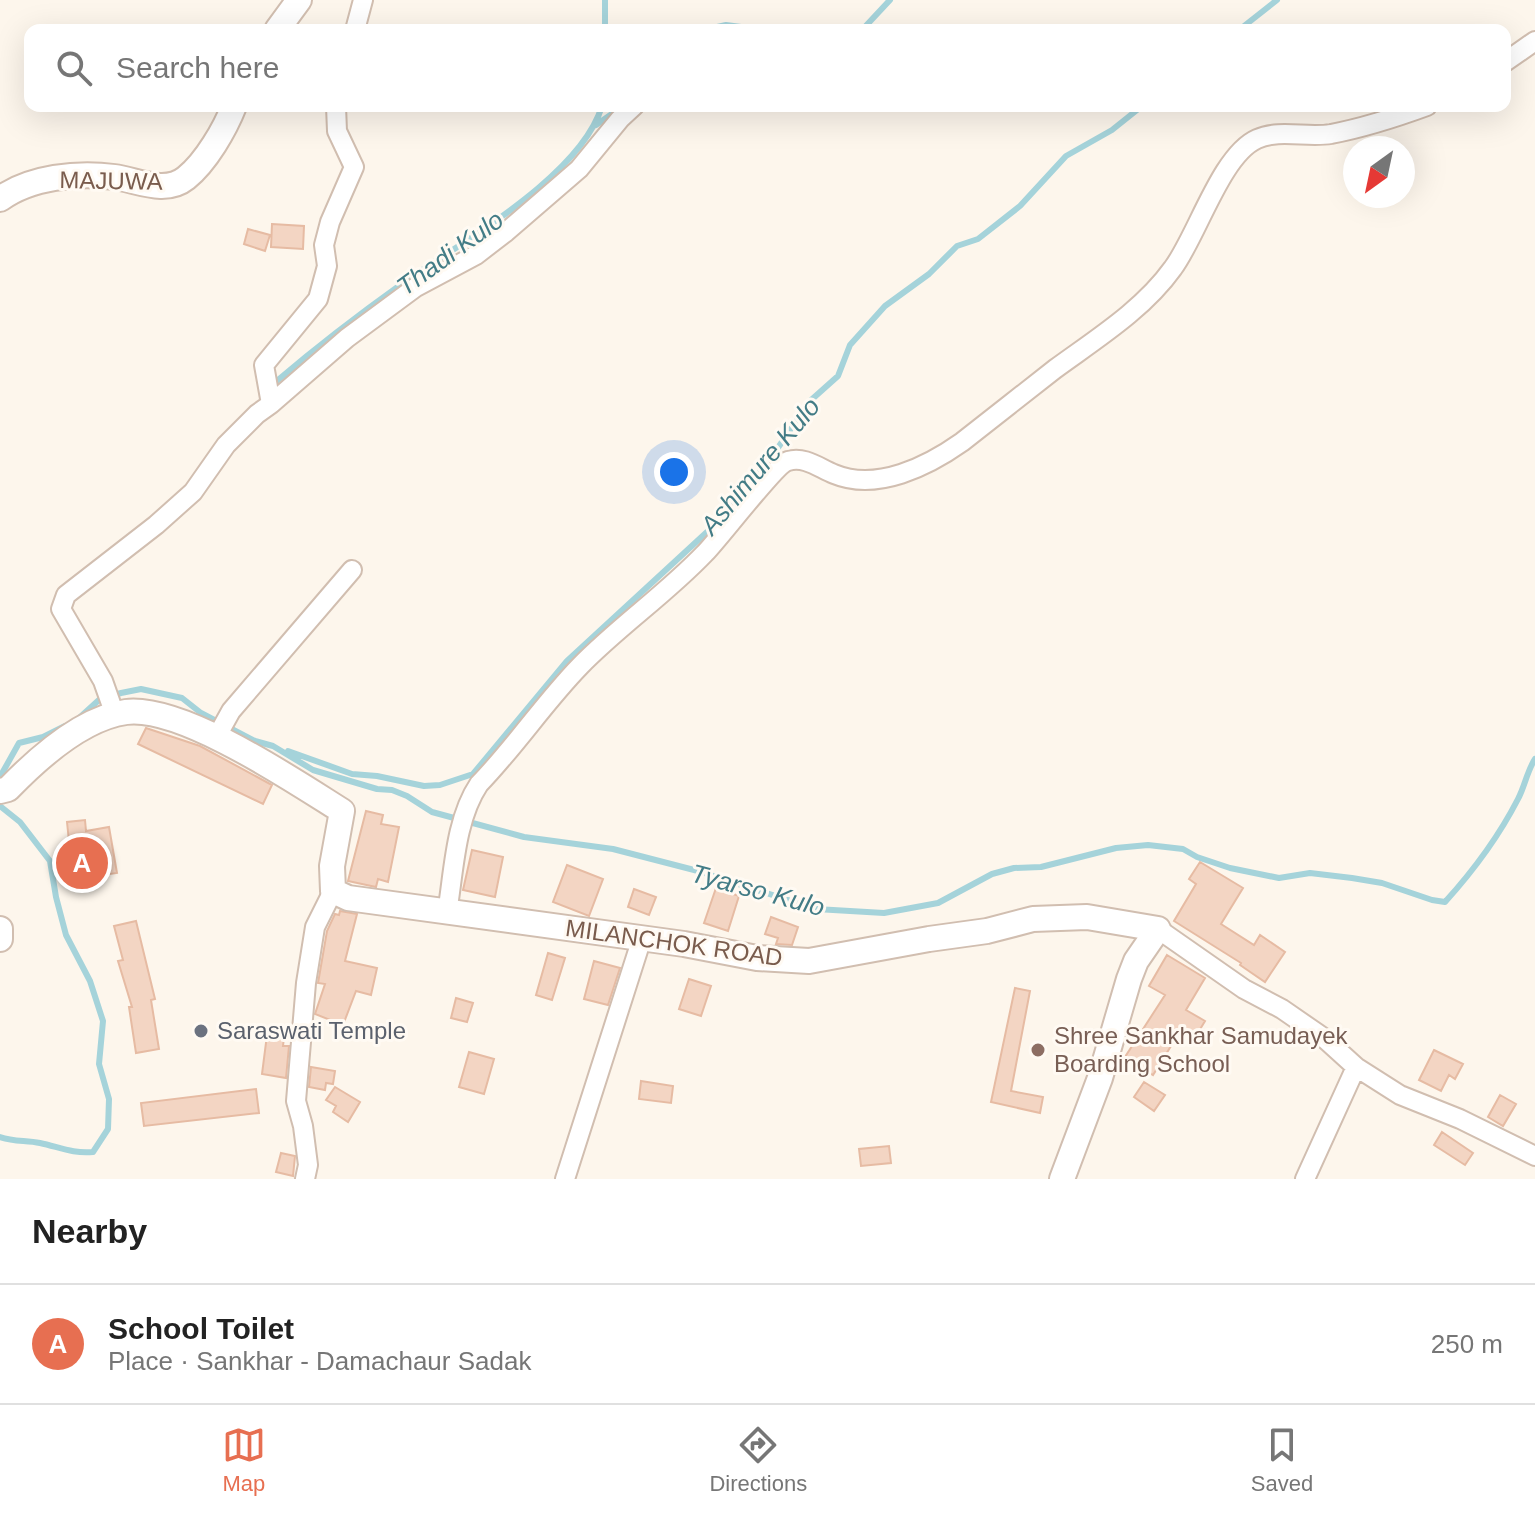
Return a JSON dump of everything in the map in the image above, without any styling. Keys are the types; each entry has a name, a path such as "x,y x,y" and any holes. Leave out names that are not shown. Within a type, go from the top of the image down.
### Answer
{"street":[{"path":"281,24 299,0"},
{"path":"357,24 363,0"},
{"path":"1511,58 1535,41"},
{"name":"MAJUWA","path":"0,199 38,182 69,176 114,177 156,187 185,180 222,134 231,112"},
{"path":"270,400 264,365 318,299 327,266 324,245 330,222 354,167 337,131 336,112"},
{"path":"113,710 103,681 61,609 66,595 193,492 226,445 270,400 416,287 476,255 506,232 579,169 628,112"},
{"path":"447,913 469,798 576,669 702,557 773,472 787,461 810,462 837,476 868,479 892,477 925,466 1119,322 1156,290 1175,267 1223,175 1243,148 1257,139 1274,135 1331,134 1406,112"},
{"path":"216,738 231,711 352,570"},
{"path":"1,791 8,789 51,749 113,710 162,716 216,738 342,811 332,866 333,891 315,927 306,983 296,1101 308,1165 305,1179"},
{"name":"MILANCHOK ROAD","path":"333,891 348,898 447,913 642,938 757,958 809,961 987,931 1033,919 1087,917 1158,929"},
{"path":"0,929 0,939"},
{"path":"1062,1179 1100,1078 1129,979 1136,961 1158,929 1244,989 1293,1016 1324,1038 1356,1067 1400,1095 1460,1119 1535,1156"},
{"path":"565,1179 642,938"},
{"path":"1305,1179 1356,1067"}],"building":[{"path":"272,224 304,226 303,249 271,247"},
{"path":"248,229 270,235 265,251 244,244"},
{"path":"146,728 200,746 272,785 263,804 138,744"},
{"path":"366,811 383,815 381,824 399,827 388,882 378,879 376,887 348,881"},
{"path":"85,820 86,831 109,827 117,873 96,876 95,872 75,874 74,850 70,851 67,822"},
{"path":"472,850 503,857 495,897 463,890"},
{"path":"1200,862 1243,888 1221,924 1254,945 1260,935 1285,952 1265,982 1241,963 1174,921 1196,884 1189,879"},
{"path":"567,865 603,879 589,916 553,902"},
{"path":"716,888 739,896 728,931 704,923"},
{"path":"634,889 656,897 649,915 628,907"},
{"path":"340,911 357,914 345,961 377,968 371,995 356,991 343,1025 315,1014 325,984 318,983 327,931 335,914 339,915"},
{"path":"771,917 798,927 792,945 776,944 778,938 765,934"},
{"path":"136,921 155,999 151,1000 159,1049 136,1053 129,1007 132,1007 118,961 123,960 114,926"},
{"path":"548,953 565,958 552,1000 536,995"},
{"path":"1167,955 1205,978 1186,1010 1205,1021 1196,1036 1191,1033 1184,1044 1176,1038 1153,1075 1125,1057 1165,995 1149,986"},
{"path":"594,961 620,968 608,1005 584,999"},
{"path":"689,979 711,986 701,1016 679,1009"},
{"path":"1015,988 1030,991 1011,1091 1043,1097 1040,1113 991,1102"},
{"path":"456,998 473,1003 467,1022 451,1018"},
{"path":"268,1027 285,1029 283,1046 289,1046 286,1078 262,1074"},
{"path":"1434,1050 1463,1064 1455,1079 1449,1075 1441,1091 1419,1080"},
{"path":"469,1052 494,1059 484,1094 459,1087"},
{"path":"311,1067 335,1071 333,1084 326,1083 325,1090 309,1087"},
{"path":"641,1081 673,1086 671,1103 639,1099"},
{"path":"1144,1082 1165,1095 1154,1111 1134,1097"},
{"path":"335,1087 360,1102 348,1122 333,1112 336,1106 326,1100"},
{"path":"256,1089 259,1113 144,1126 141,1103"},
{"path":"1500,1095 1516,1104 1503,1126 1488,1117"},
{"path":"1442,1132 1473,1153 1465,1165 1434,1145"},
{"path":"889,1146 891,1163 861,1166 859,1149"},
{"path":"281,1153 295,1156 293,1176 276,1172"}],"waterway":[{"name":"Thadi Kulo","path":"605,0 605,24"},
{"path":"868,24 890,0"},
{"name":"Ashimure Kulo","path":"1247,24 1277,0"},
{"name":"Thadi Kulo","path":"278,380 399,286 515,207 544,183 589,133 599,112"},
{"path":"596,125 615,112"},
{"name":"Ashimure Kulo","path":"288,751 352,774 424,786 440,785 473,774 567,661 720,520 773,455 810,401 838,376 850,345 885,306 929,274 957,246 978,239 1020,206 1066,156 1112,130 1134,112"},
{"name":"Tyarso Kulo","path":"78,719 100,699 121,693 141,689 182,698 201,713 255,741 273,746 313,770 377,789 392,790 432,812 524,837 613,849 698,871 816,909 884,913 938,903 992,874 1014,868 1041,867 1116,848 1148,845 1183,849 1230,868 1279,878 1310,873 1352,878 1382,883 1445,902 1476,866 1502,827 1535,759"},
{"name":"Tyarso Kulo","path":"0,777 19,743 43,737 65,726"},
{"path":"0,806 20,822 50,861 66,935 90,981 103,1021 99,1064 109,1099 108,1129 93,1152 0,1137"}],"place":[{"name":"School Toilet","path":"82,863"},
{"name":"Saraswati Temple","path":"201,1031"},
{"name":"Shree Sankhar Samudayek Boarding School","path":"1038,1050"}]}
